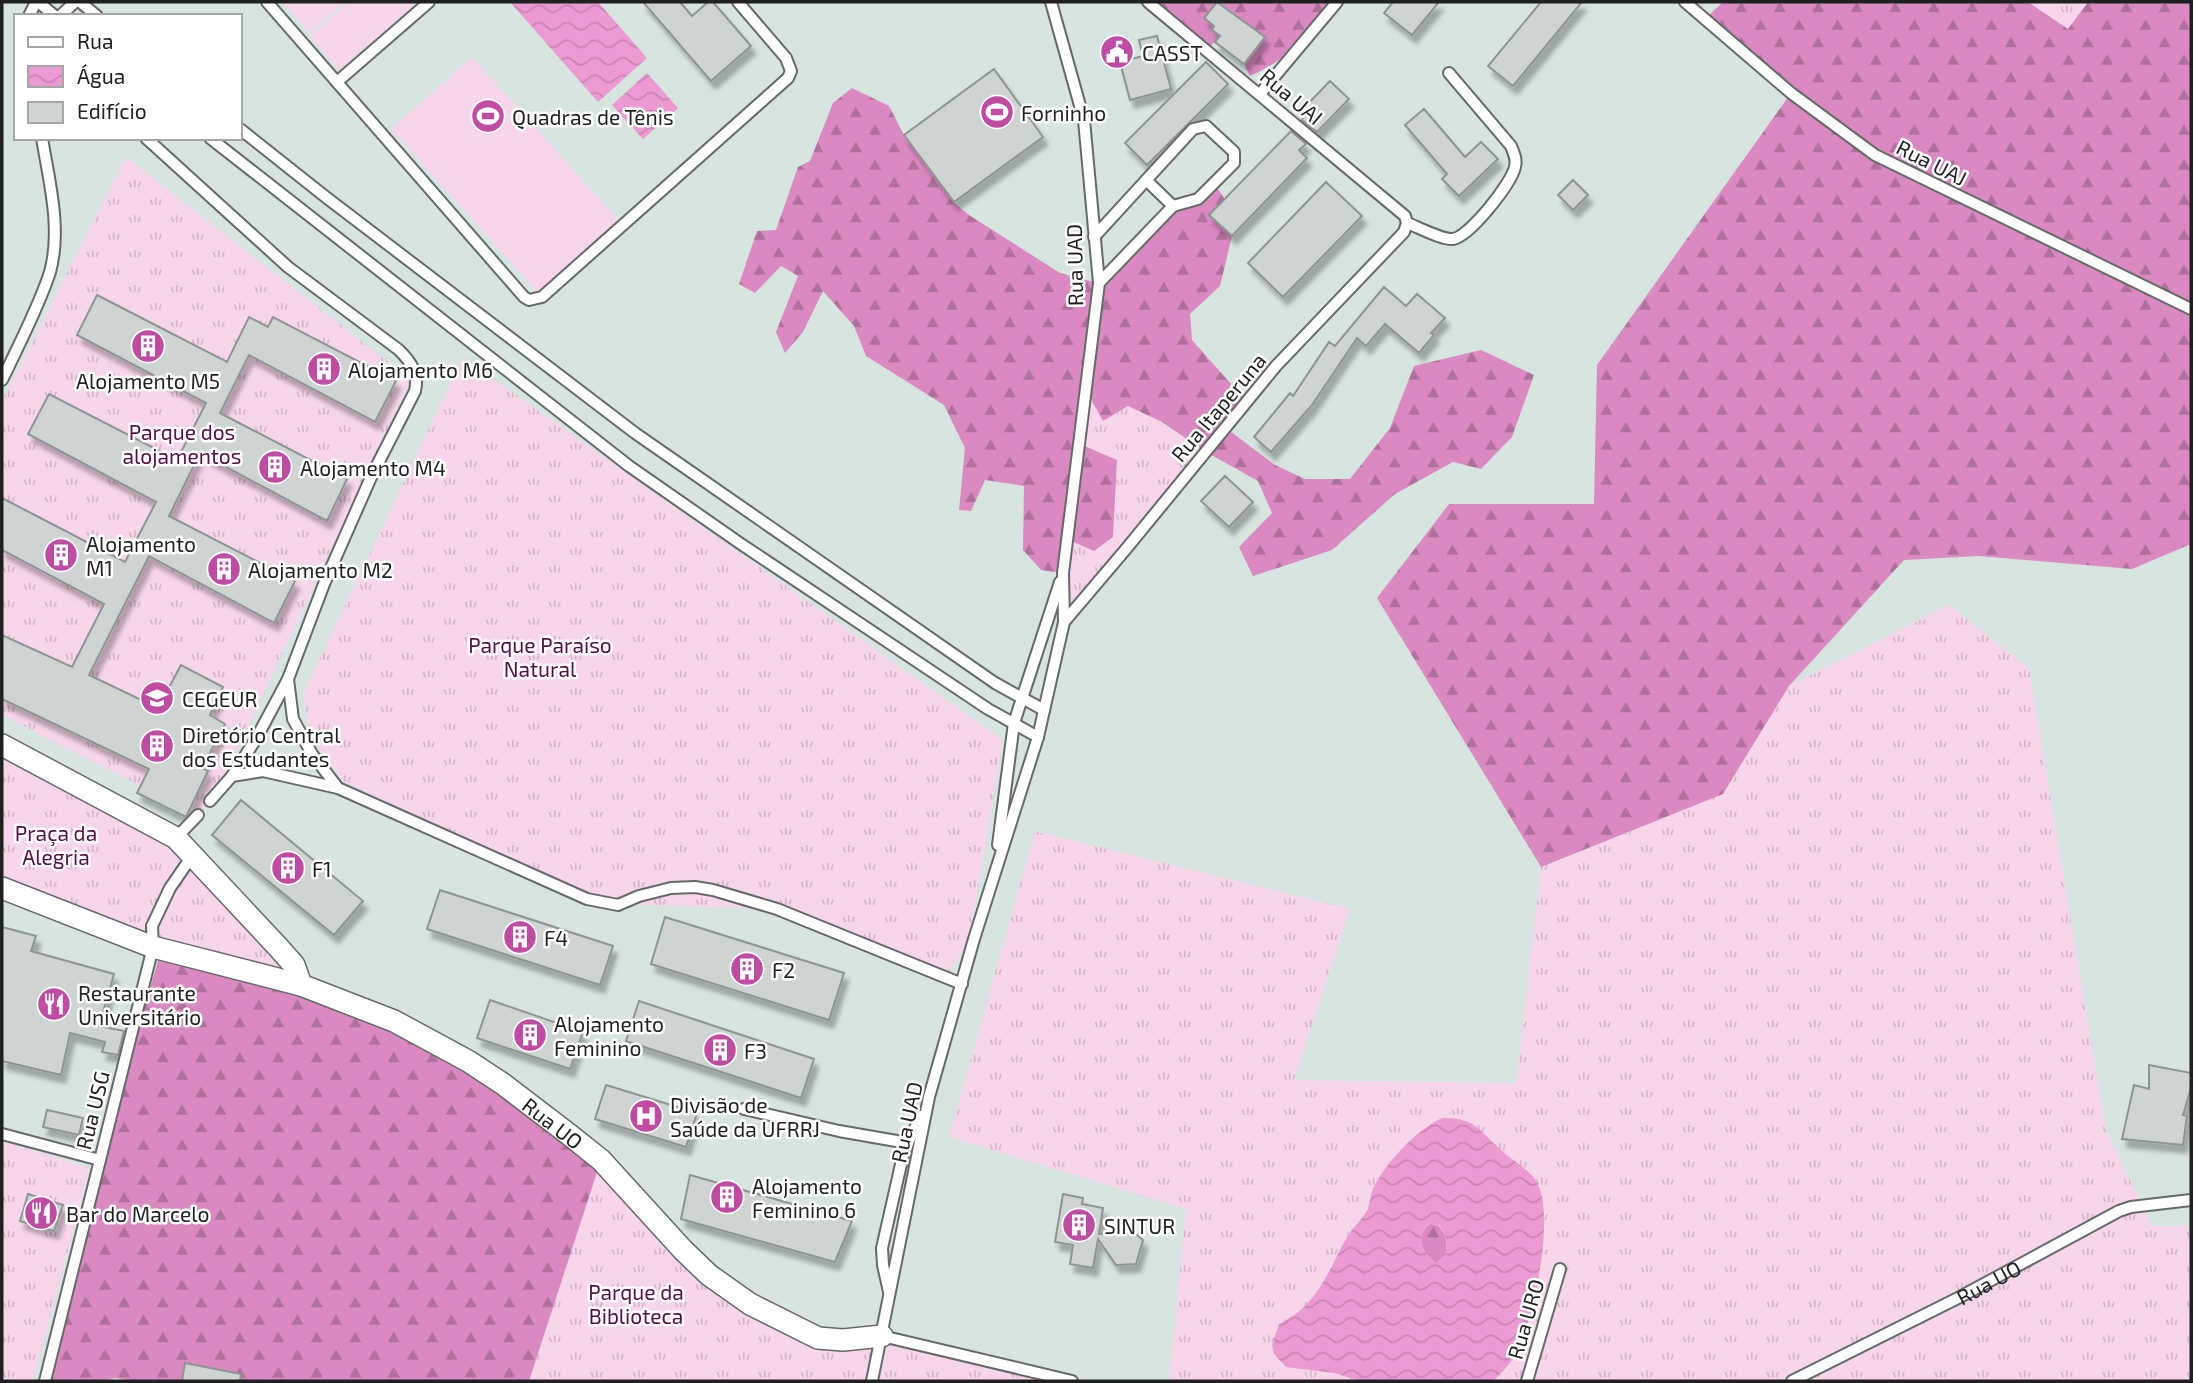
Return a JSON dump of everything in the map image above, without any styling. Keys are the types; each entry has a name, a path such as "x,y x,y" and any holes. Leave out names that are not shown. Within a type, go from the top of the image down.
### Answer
{"street":[{"path":"2,745 176,838 294,965 301,985"},
{"name":"Rua UO","path":"2,888 153,947 301,985 394,1021 468,1060 601,1160 709,1275 758,1309 818,1338 843,1340 882,1336"}],"lane":[{"path":"37,2 55,14"},
{"path":"61,14 77,2 94,14"},
{"path":"267,2 524,297 535,300 542,297 788,78 791,71 786,58 738,2"},
{"path":"337,82 429,2"},
{"name":"Rua UAD","path":"872,1381 929,1097 994,875 1038,737 1064,622 1063,573 1099,284 1084,120 1051,2"},
{"name":"Rua UAI","path":"1148,2 1405,216 1407,223"},
{"path":"1260,94 1337,2"},
{"name":"Rua UAJ","path":"1685,2 1791,93 1875,155 2191,309"},
{"path":"1407,223 1449,239 1466,234 1509,181 1514,170 1516,160 1511,146 1450,73"},
{"path":"1094,236 1193,129 1206,126 1234,152 1234,163 1203,196 1192,202 1173,206 1099,284"},
{"path":"242,131 635,433 995,683 1044,710"},
{"path":"2,380 50,271 54,241 53,206 42,140"},
{"path":"148,140 288,267 399,350 415,370 415,391 361,499 324,584 288,679 256,740 232,776 210,801"},
{"path":"213,140 629,466 988,709 1038,737"},
{"path":"1146,180 1173,206"},
{"name":"Rua Itaperuna","path":"1064,622 1276,366 1404,232 1407,223"},
{"name":"Rua UAD","path":"994,875 1014,723 1063,573"},
{"path":"288,679 293,719 312,754 338,788"},
{"path":"232,776 263,771 338,788 587,899 618,905 639,896 671,888 695,887 713,890 777,909 961,984"},
{"path":"176,838 198,815"},
{"name":"Rua USG","path":"45,1381 153,947 152,926 170,888 191,856"},
{"path":"890,1296 882,1248 908,1143 929,1097"},
{"path":"744,1109 839,1131 908,1143"},
{"path":"2,1135 100,1160"},
{"name":"Rua UO","path":"1792,1381 1958,1298 2119,1211 2131,1207 2191,1200"},
{"name":"Rua URO","path":"1527,1381 1560,1269"},
{"name":"Rua UO","path":"882,1336 1072,1381"}],"shaded area":[{"path":"2,2 2191,2 2191,1381 2,1381"}],"green space":[{"path":"282,2 345,2 309,33"},
{"path":"349,2 409,2 413,6 339,70 309,36"},
{"path":"1148,2 1217,2 1205,18 1214,26 1212,30 1220,36 1207,50"},
{"path":"1219,2 1337,2 1288,53 1250,76 1244,64 1265,37"},
{"path":"1723,2 2028,2 2068,29 2088,2 2191,2 2191,544 2132,569 1979,556 1904,560 1789,686 1723,794 1541,867 1377,598 1449,504 1594,504 1597,365 1791,93 1705,19"},
{"path":"2028,2 2088,2 2068,30"},
{"path":"472,57 619,221 538,293 391,129"},
{"path":"852,88 889,106 904,135 953,202 1060,273 1098,283 1173,206 1192,202 1214,184 1225,199 1210,215 1232,236 1220,286 1190,314 1192,340 1247,402 1226,428 1275,465 1305,479 1350,479 1390,428 1414,366 1481,350 1534,375 1512,437 1481,469 1453,462 1395,494 1332,550 1253,576 1239,547 1272,513 1258,481 1206,452 1162,422 1128,406 1103,421 1087,392 1080,444 1117,460 1113,537 1094,551 1067,539 1063,573 1041,570 1023,550 1024,486 985,480 971,511 959,510 965,448 944,405 866,356 854,326 823,291 803,332 785,353 776,332 798,276 781,266 755,293 739,284 757,231 776,230 798,167 810,161 833,103"},
{"name":"Parque dos alojamentos","path":"126,157 411,380 226,773 210,801 198,815 2,715 2,401"},
{"name":"Parque Paraíso Natural","path":"463,357 1003,740 969,941 946,978 777,909 606,904 343,781 310,736 303,694"},
{"path":"1086,391 1128,405 1162,422 1206,452 1064,622"},
{"path":"1949,605 2029,668 2106,1131 2152,1226 2191,1226 2191,1381 1169,1381 1186,1209 949,1137 1035,831 1350,909 1294,1080 1516,1083 1541,867 1723,794 1789,686"},
{"name":"Praça da Alegria","path":"2,756 172,844 286,974 164,940 2,878"},
{"path":"164,940 437,1043 601,1160 529,1381 132,1381 116,1378 100,1381 45,1381 90,1198"},
{"path":"2,1141 90,1168 33,1381 2,1381"},
{"name":"Parque da Biblioteca","path":"601,1160 750,1304 818,1338 882,1336 1072,1381 529,1381"},
{"path":"1430,1224 1438,1225 1446,1240 1445,1256 1436,1263 1427,1255 1421,1239 1425,1228"}],"water":[{"path":"510,2 598,2 647,58 598,102"},
{"path":"647,73 678,108 643,139 612,105"},
{"path":"1442,1118 1469,1122 1532,1176 1542,1196 1544,1218 1540,1269 1528,1320 1514,1357 1493,1381 1360,1381 1334,1373 1286,1367 1274,1354 1272,1345 1279,1324 1312,1298 1349,1234 1367,1210 1372,1191 1384,1170 1412,1139","holes":["1430,1224 1439,1225 1445,1236 1446,1247 1445,1256 1436,1263 1427,1255 1421,1239 1422,1233"]}],"building":[{"path":"643,2 680,2 692,16 708,2 713,2 751,46 711,81"},
{"path":"1217,2 1265,37 1244,64 1215,42 1220,36 1212,30 1214,26 1204,18"},
{"path":"1393,2 1439,2 1412,35 1384,13"},
{"path":"1541,2 1582,2 1513,86 1488,66"},
{"path":"1157,36 1171,89 1130,100 1120,62 1143,56 1139,40"},
{"path":"1206,62 1228,84 1147,165 1125,143"},
{"path":"994,69 1043,137 954,202 904,135"},
{"path":"1330,81 1349,99 1317,132 1302,120 1299,113"},
{"path":"1424,109 1465,157 1481,142 1498,159 1459,196 1442,179 1447,174 1405,125"},
{"path":"1291,131 1306,144 1299,150 1307,158 1232,236 1209,215"},
{"path":"1573,180 1588,195 1573,210 1558,195"},
{"path":"1326,182 1362,216 1283,297 1248,263"},
{"path":"1384,287 1406,306 1417,294 1445,318 1431,333 1434,335 1419,353 1385,324 1366,346 1357,338 1312,405 1271,452 1254,437 1290,393 1293,396 1329,342 1335,346"},
{"path":"97,295 227,362 249,317 268,327 273,317 396,381 375,422 249,355 220,413 347,479 327,521 200,453 169,516 295,581 274,623 149,556 89,675 158,708 181,665 223,687 210,715 225,724 202,768 208,771 186,817 137,793 149,769 2,699 2,635 72,667 104,604 2,550 2,498 125,562 156,502 28,434 49,394 177,460 206,403 77,335"},
{"path":"1225,476 1253,502 1229,527 1201,501"},
{"name":"F1","path":"241,800 363,901 334,935 212,835"},
{"name":"F4","path":"440,890 613,946 600,985 427,929"},
{"name":"F2","path":"665,917 844,973 829,1020 651,964"},
{"name":"Restaurante Universitário","path":"2,927 36,936 31,951 114,974 99,1026 124,1031 118,1055 102,1052 105,1042 70,1033 61,1075 2,1061"},
{"name":"Alojamento Feminino","path":"490,1000 583,1032 570,1069 477,1038"},
{"name":"F3","path":"639,1001 814,1059 801,1098 626,1041"},
{"path":"2149,1065 2191,1073 2191,1088 2183,1115 2187,1116 2183,1145 2122,1139 2134,1085 2149,1089"},
{"name":"Divisão de Saúde da UFRRJ","path":"606,1085 697,1113 686,1147 595,1119"},
{"path":"47,1110 83,1118 79,1135 43,1127"},
{"name":"Alojamento Feminino 6","path":"690,1175 852,1221 835,1262 681,1219"},
{"name":"Bar do Marcelo","path":"28,1194 63,1205 54,1231 20,1221"},
{"name":"SINTUR","path":"1063,1194 1083,1198 1082,1204 1103,1208 1099,1234 1131,1230 1143,1240 1136,1264 1116,1265 1098,1239 1093,1268 1070,1264 1073,1245 1055,1242"},
{"path":"185,1363 241,1374 240,1381 182,1381"}],"place":[{"name":"CASST","path":"1117,52"},
{"name":"Forninho","path":"997,112"},
{"name":"Quadras de Tênis","path":"488,116"},
{"name":"Alojamento M5","path":"148,346"},
{"name":"Alojamento M6","path":"324,369"},
{"name":"Alojamento M4","path":"275,467"},
{"name":"Alojamento M1","path":"61,555"},
{"name":"Alojamento M2","path":"224,569"},
{"name":"CEGEUR","path":"157,698"},
{"name":"Diretório Central dos Estudantes","path":"157,746"},
{"name":"F1","path":"288,868"},
{"name":"F4","path":"520,937"},
{"name":"F2","path":"747,969"},
{"name":"Restaurante Universitário","path":"54,1004"},
{"name":"Alojamento Feminino","path":"530,1035"},
{"name":"F3","path":"720,1050"},
{"name":"Divisão de Saúde da UFRRJ","path":"646,1116"},
{"name":"Alojamento Feminino 6","path":"727,1197"},
{"name":"Bar do Marcelo","path":"41,1213"},
{"name":"SINTUR","path":"1079,1225"}]}
